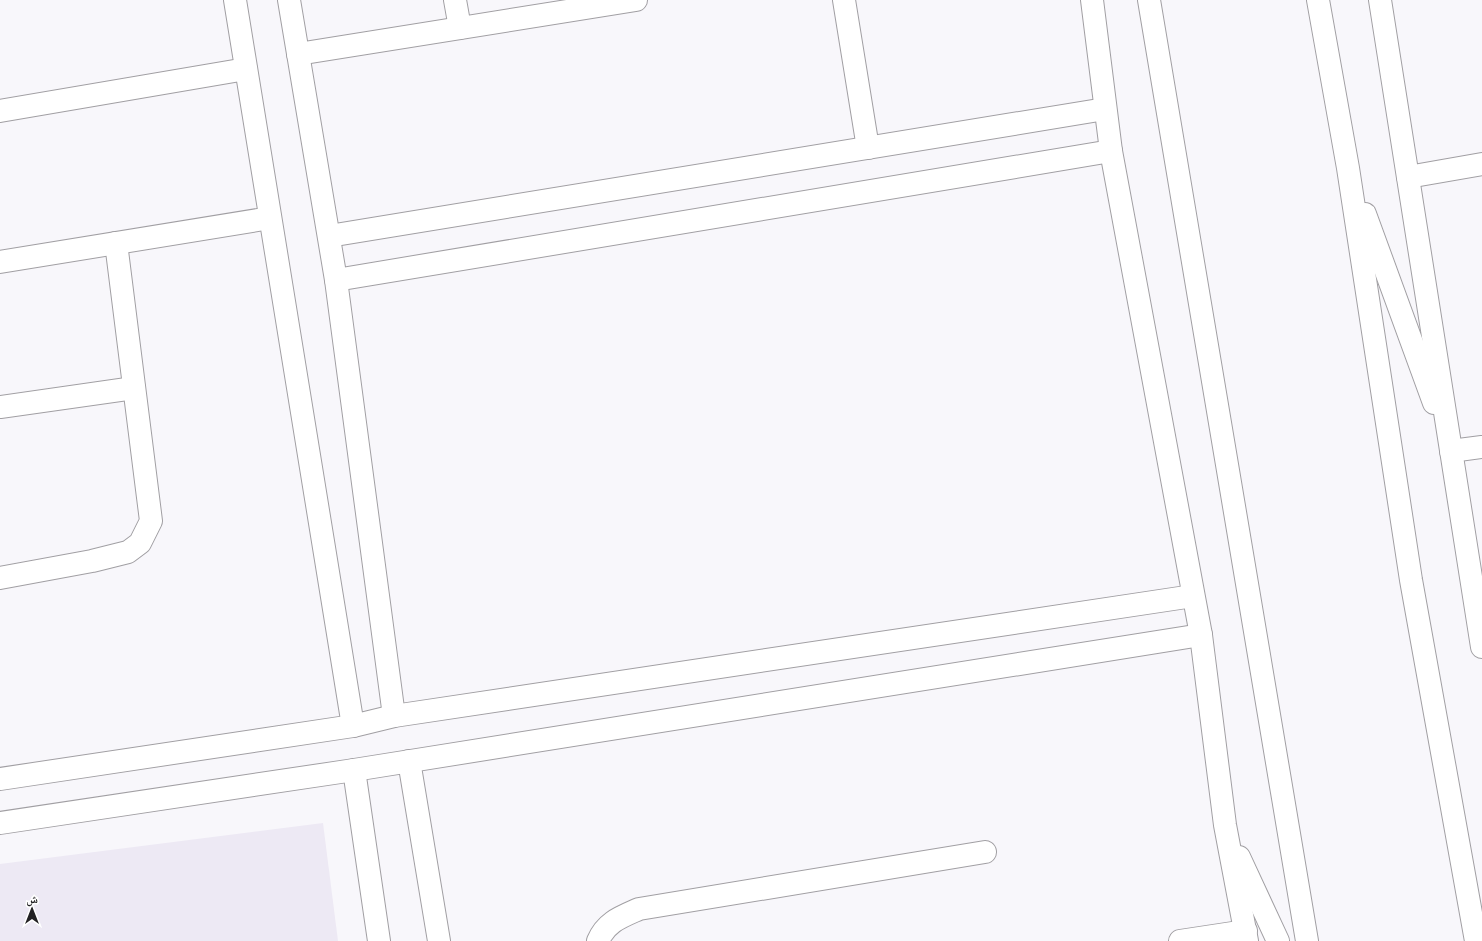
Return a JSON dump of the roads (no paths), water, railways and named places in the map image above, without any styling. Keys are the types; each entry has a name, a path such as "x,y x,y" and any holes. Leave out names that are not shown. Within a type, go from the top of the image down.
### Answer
{"street":[{"path":"235,0 353,726"},
{"path":"289,0 336,280 394,716"},
{"path":"455,0 460,28"},
{"path":"298,54 636,0"},
{"path":"844,0 868,148"},
{"path":"1092,0 1111,151 1201,635 1225,825 1246,936 1180,941"},
{"path":"1149,0 1307,941"},
{"path":"1318,0 1348,168 1411,580 1476,941"},
{"path":"1380,0 1482,647"},
{"path":"0,111 246,69"},
{"path":"329,236 1105,109"},
{"path":"336,280 1111,151"},
{"path":"1408,177 1482,164"},
{"path":"1348,168 1451,451"},
{"path":"0,262 270,218"},
{"path":"0,578 92,561 128,552 140,543 147,532 151,521 116,243"},
{"path":"0,407 134,388"},
{"path":"1451,451 1482,447"},
{"path":"0,779 353,726 394,716 1193,596"},
{"path":"0,823 354,770 1201,635"},
{"path":"408,761 439,941"},
{"path":"354,770 379,941"},
{"path":"1225,825 1278,941"},
{"path":"598,941 602,930 614,920 639,909 985,852"}]}
